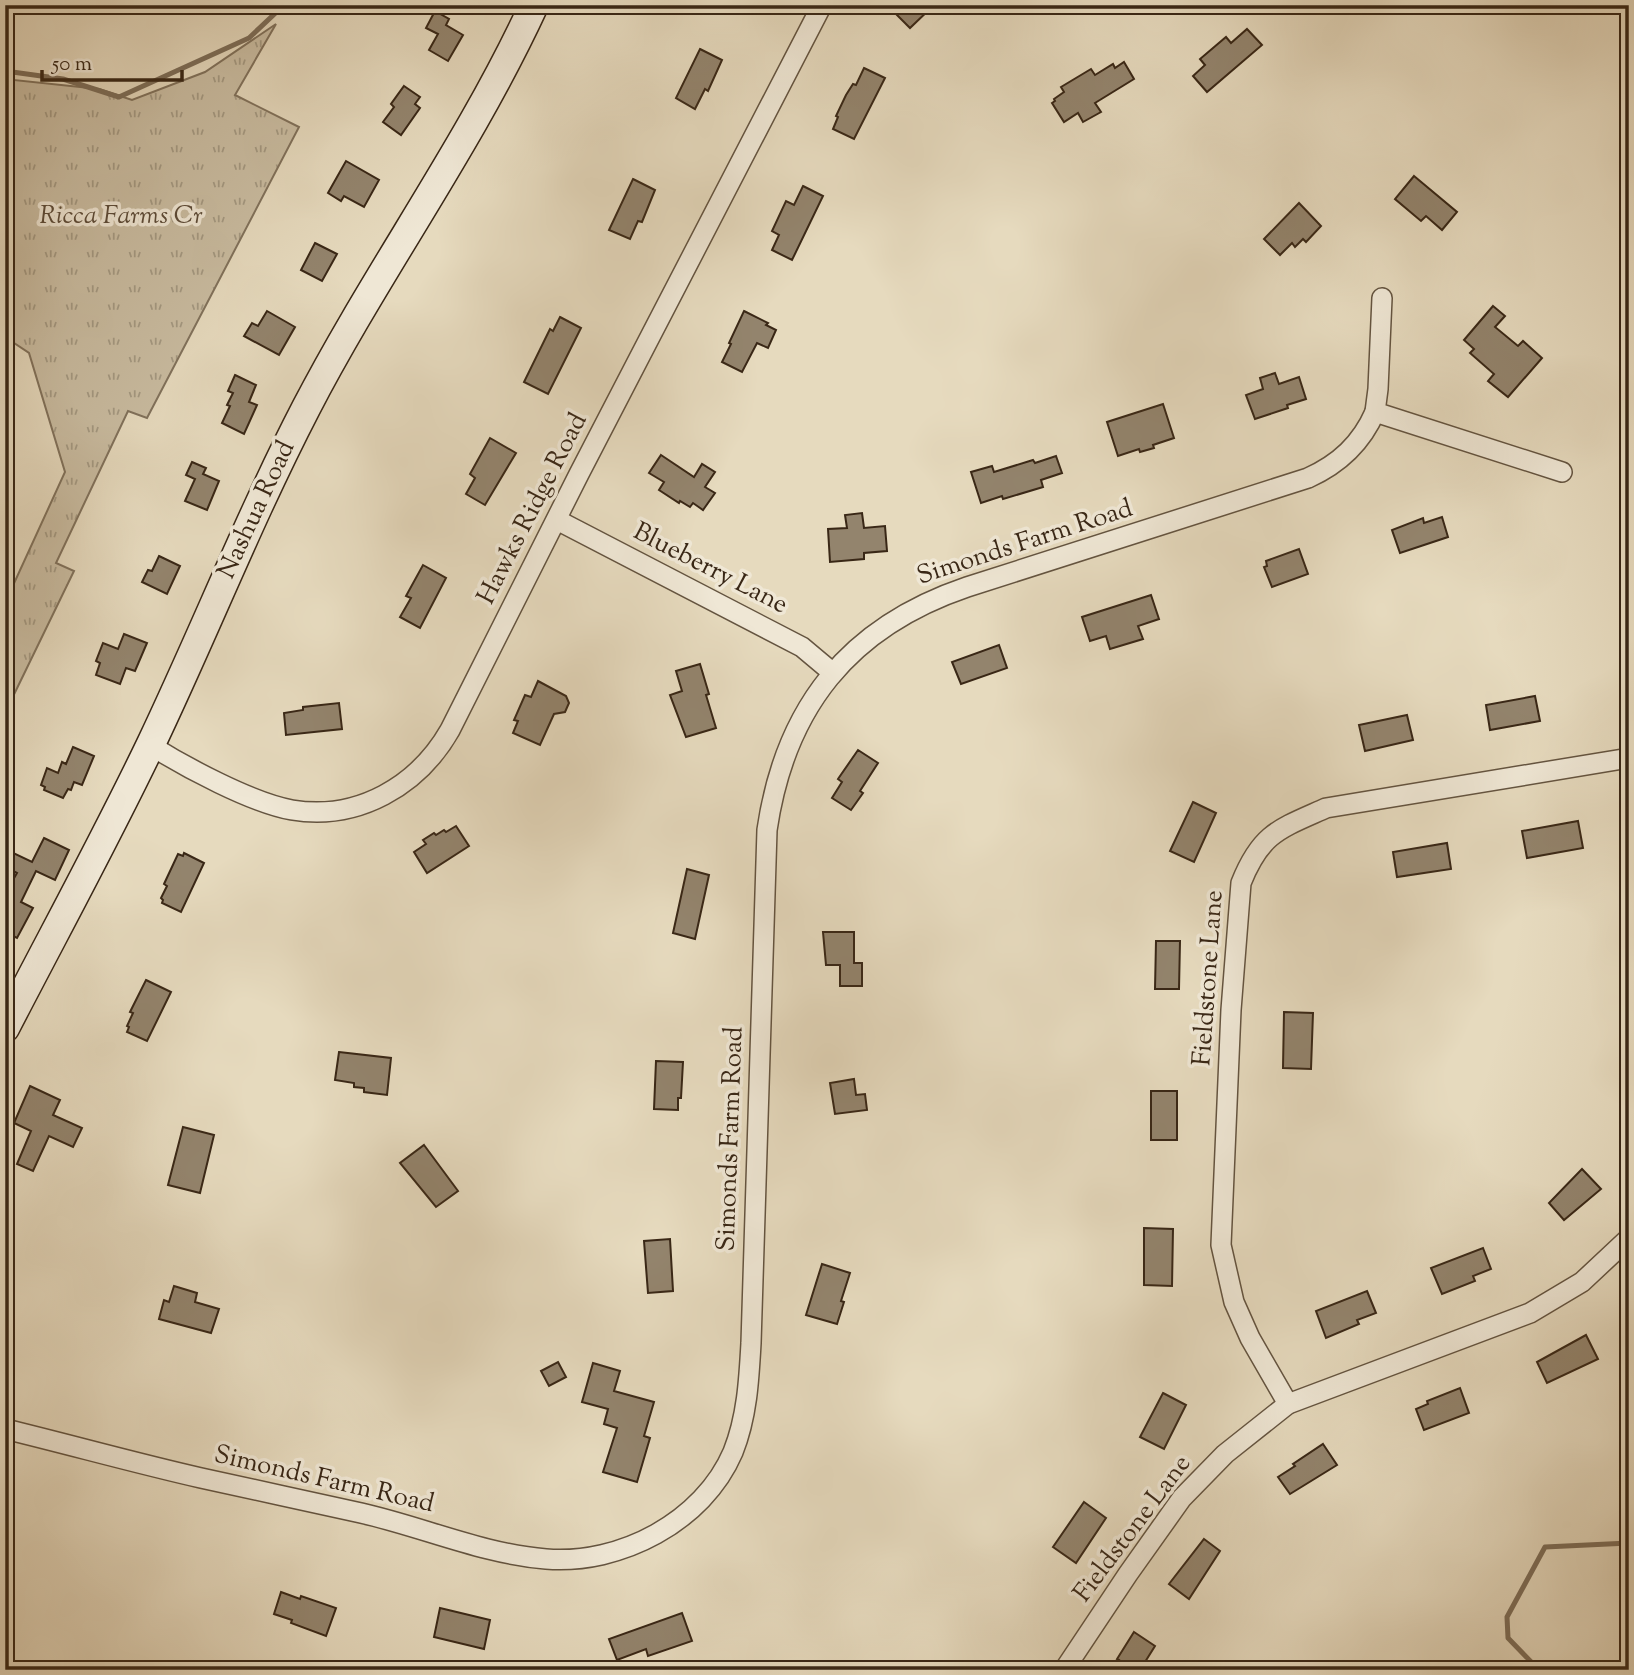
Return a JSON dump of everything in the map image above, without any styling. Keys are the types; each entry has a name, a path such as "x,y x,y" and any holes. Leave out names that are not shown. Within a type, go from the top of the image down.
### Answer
{"main road":[{"name":"Nashua Road","path":"5,1028 150,745 306,406 367,299 468,134 505,67 534,5"}],"street":[{"name":"Hawks Ridge Road","path":"150,745 251,796 293,810 322,812 364,804 391,792 415,775 443,743 822,5"},
{"path":"1382,298 1375,412 1562,472"},
{"name":"Simonds Farm Road","path":"5,1429 200,1478 365,1514 492,1550 547,1559 599,1556 635,1545 666,1528 694,1506 720,1474 732,1453 747,1400 767,830 771,800 784,753 806,709 833,673 878,631 906,612 932,599 1315,475 1346,455 1364,434 1375,412"},
{"name":"Blueberry Lane","path":"557,520 802,647 833,673"},
{"name":"Fieldstone Lane","path":"1288,1404 1250,1338 1234,1302 1221,1245 1231,1010 1241,883 1247,867 1264,841 1284,827 1326,808 1629,758"},
{"name":"Fieldstone Lane","path":"1064,1670 1182,1498 1225,1454 1288,1404 1530,1313 1582,1282 1629,1238"}],"green space":[{"name":"Ricca Farms Cr","path":"276,24 235,95 299,127 147,418 128,411 56,563 74,571 5,713 5,603 65,472 29,353 5,337 5,79 99,89 132,100 205,72"}],"building":[{"path":"904,5 934,5 910,28 895,13"},
{"path":"435,11 449,19 446,25 463,35 448,61 429,50 438,34 426,28"},
{"path":"1247,29 1262,45 1207,92 1193,76 1205,65 1200,59 1226,37 1231,43"},
{"path":"700,49 722,60 708,91 705,89 695,109 676,98"},
{"path":"1124,62 1134,79 1095,103 1101,112 1083,122 1078,113 1064,122 1052,103 1064,92 1061,87 1091,69 1095,75 1113,64 1115,68"},
{"path":"864,68 885,78 854,139 833,129 846,95 853,84 856,85"},
{"path":"404,86 420,97 415,104 420,108 401,135 383,122 394,107 391,104"},
{"path":"346,161 379,180 364,207 344,196 341,201 328,193"},
{"path":"1414,176 1457,212 1442,230 1426,216 1421,221 1395,199"},
{"path":"633,179 655,190 642,222 638,221 630,239 609,230"},
{"path":"803,186 823,196 792,260 772,250 779,235 772,231 786,201 794,205"},
{"path":"1299,203 1321,226 1306,242 1303,239 1295,247 1292,243 1280,255 1264,239"},
{"path":"315,243 337,254 322,281 301,270"},
{"path":"1493,306 1505,316 1495,327 1518,346 1523,341 1542,358 1508,397 1488,381 1494,374 1470,353 1474,349 1464,340"},
{"path":"267,311 295,327 279,355 244,336 252,323 258,326"},
{"path":"744,311 776,330 768,348 757,343 742,372 722,362"},
{"path":"560,317 581,328 548,394 524,382 550,329 553,331"},
{"path":"1275,373 1279,384 1299,377 1306,399 1255,419 1246,395 1263,389 1260,378"},
{"path":"235,375 256,385 249,402 257,405 244,434 222,423 230,406 227,405 233,393 228,391"},
{"path":"1163,404 1174,438 1153,445 1154,448 1140,452 1139,449 1118,456 1107,422"},
{"path":"490,438 516,453 485,505 466,494 475,478 470,474"},
{"path":"661,455 694,477 702,464 715,472 705,487 715,493 703,510 693,503 690,507 680,501 679,503 659,490 664,482 649,473"},
{"path":"1056,456 1062,473 1041,480 1043,487 981,503 971,472 992,466 994,472"},
{"path":"192,462 206,468 203,474 219,481 207,510 185,501 195,479 186,475"},
{"path":"862,513 864,528 885,526 887,551 864,553 864,559 830,562 828,529 847,528 845,515"},
{"path":"1442,517 1448,537 1400,553 1392,530 1423,518 1424,523"},
{"path":"1299,549 1308,574 1272,587 1264,567 1267,566 1266,561"},
{"path":"159,556 180,566 167,594 142,582 148,570 152,571"},
{"path":"423,565 446,578 420,628 400,617 411,598 406,596"},
{"path":"1151,595 1159,619 1138,626 1143,639 1110,649 1106,636 1090,641 1082,617"},
{"path":"124,634 147,643 135,671 126,668 120,684 96,675 100,663 96,661 103,643 118,649"},
{"path":"999,645 1007,668 961,684 952,662"},
{"path":"700,664 716,728 686,737 670,695 682,691 676,671"},
{"path":"538,681 566,696 569,703 565,712 554,714 540,745 513,733 518,721 514,720 525,695 531,697"},
{"path":"1535,696 1540,721 1490,730 1486,705"},
{"path":"339,703 342,729 286,735 284,713 303,710 303,707"},
{"path":"1407,715 1413,740 1365,751 1359,725"},
{"path":"73,747 94,756 82,785 74,782 63,798 44,790 45,787 41,785 47,768 58,773 62,762 66,764"},
{"path":"858,750 878,763 851,810 832,798 842,782 838,779"},
{"path":"1193,802 1216,813 1194,862 1170,851"},
{"path":"1578,821 1583,848 1527,858 1522,831"},
{"path":"456,826 469,846 427,873 414,852 426,844 423,840 434,833 436,835 444,830 446,832"},
{"path":"44,838 69,850 55,880 36,871 21,902 33,908 17,938 5,932 5,894 17,873 5,867 5,849 32,862"},
{"path":"1447,843 1451,869 1397,877 1393,852"},
{"path":"184,853 204,863 181,912 162,903 161,898 167,886 164,884 178,854 183,856"},
{"path":"687,869 709,875 695,939 673,933"},
{"path":"823,932 854,932 854,963 862,963 862,986 840,986 840,965 826,965"},
{"path":"1156,941 1180,941 1179,989 1155,989"},
{"path":"146,980 171,992 147,1041 127,1032 133,1013 130,1012"},
{"path":"1284,1012 1313,1013 1311,1069 1283,1068"},
{"path":"339,1052 391,1058 387,1095 364,1092 364,1088 354,1087 354,1083 335,1080"},
{"path":"656,1061 683,1062 678,1110 654,1109"},
{"path":"854,1079 856,1095 865,1094 867,1110 835,1114 830,1083"},
{"path":"30,1086 60,1100 53,1115 82,1128 73,1147 49,1136 33,1171 17,1164 31,1131 14,1123"},
{"path":"1151,1091 1177,1091 1177,1140 1151,1140"},
{"path":"183,1127 214,1135 200,1193 168,1185"},
{"path":"424,1145 458,1191 436,1207 400,1163"},
{"path":"1582,1169 1601,1189 1564,1220 1549,1203"},
{"path":"1144,1228 1173,1229 1172,1286 1144,1285"},
{"path":"670,1239 673,1291 648,1293 644,1241"},
{"path":"1483,1248 1491,1269 1473,1276 1475,1281 1442,1294 1431,1268"},
{"path":"822,1264 850,1273 837,1324 806,1315"},
{"path":"174,1286 197,1293 195,1302 219,1309 211,1333 159,1319 164,1300 169,1302"},
{"path":"1367,1291 1376,1313 1357,1320 1359,1324 1326,1338 1316,1311"},
{"path":"1586,1335 1598,1359 1547,1383 1537,1362"},
{"path":"558,1362 566,1377 549,1386 541,1371"},
{"path":"593,1363 620,1371 614,1391 654,1402 644,1436 650,1438 637,1482 603,1472 617,1428 604,1424 608,1409 582,1402"},
{"path":"1460,1388 1469,1413 1424,1430 1416,1409 1428,1404 1427,1401"},
{"path":"1163,1393 1186,1405 1164,1449 1140,1437"},
{"path":"1323,1444 1337,1465 1290,1494 1278,1477"},
{"path":"1084,1502 1106,1518 1076,1563 1053,1547"},
{"path":"1204,1539 1220,1551 1189,1599 1169,1584"},
{"path":"281,1592 336,1608 326,1636 274,1614"},
{"path":"440,1608 490,1620 484,1649 434,1637"},
{"path":"682,1613 692,1641 648,1656 646,1649 617,1660 609,1639"},
{"path":"1134,1632 1155,1646 1140,1670 1113,1670 1119,1660 1117,1659"}],"waterway":[{"path":"5,71 63,79 119,97 249,38 284,5"},
{"path":"1539,1670 1508,1638 1507,1617 1545,1547 1629,1543"}]}
